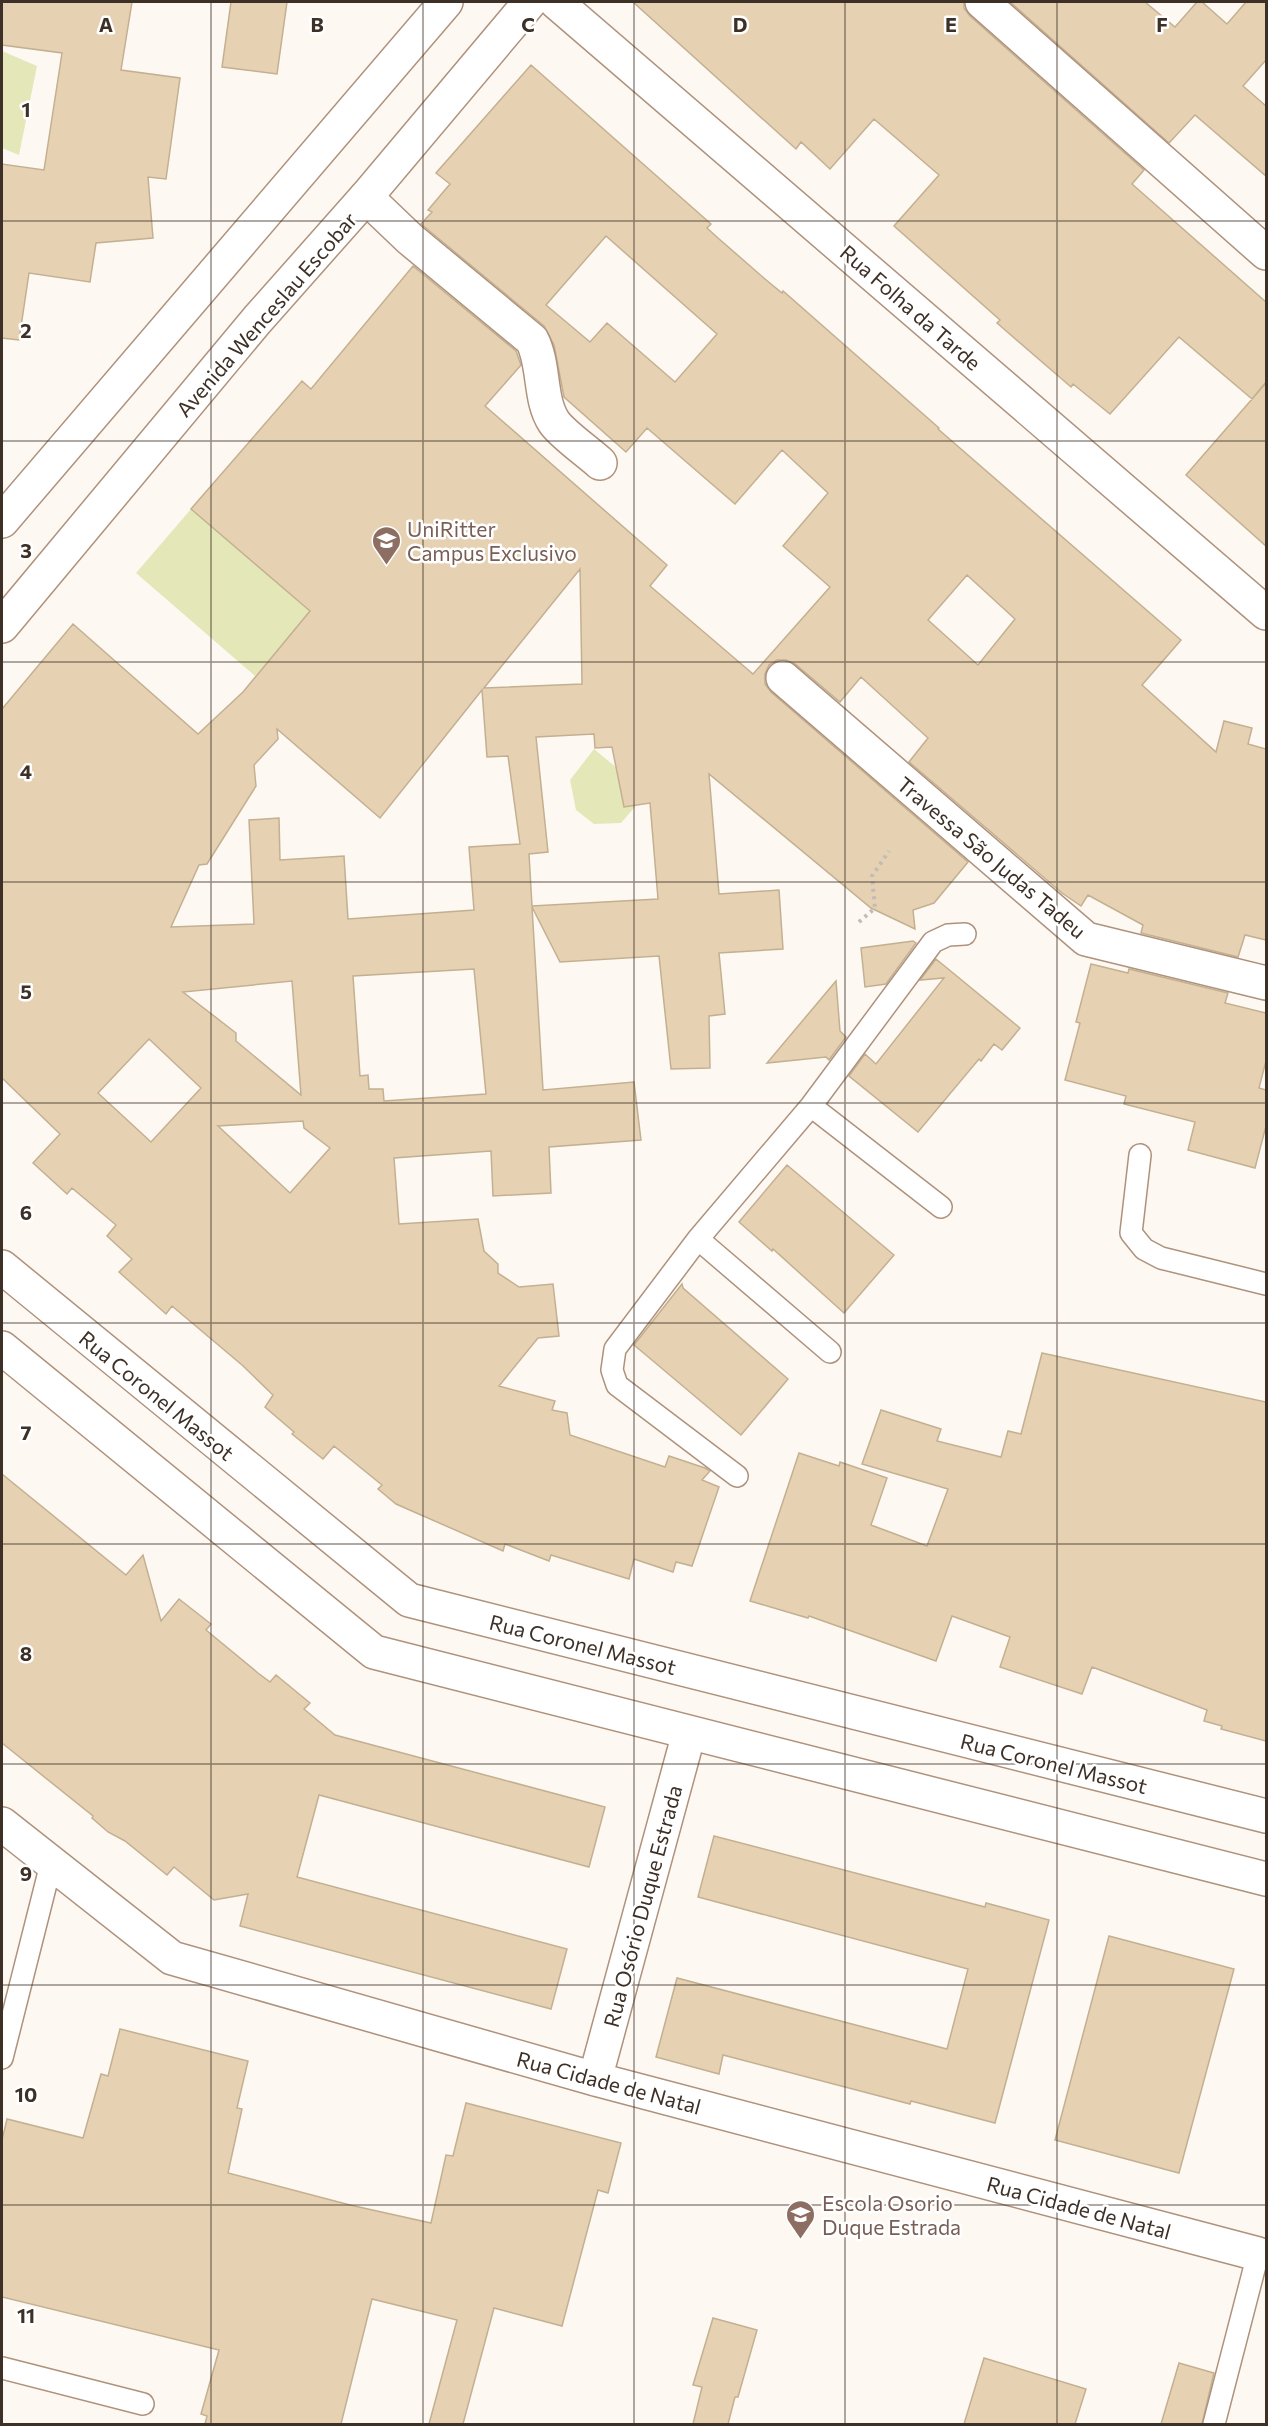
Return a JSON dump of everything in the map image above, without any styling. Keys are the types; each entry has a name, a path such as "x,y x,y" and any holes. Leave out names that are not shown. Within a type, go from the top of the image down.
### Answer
{"street":[{"path":"2,521 446,2"},
{"name":"Avenida Wenceslau Escobar","path":"2,626 257,320 366,196 530,2"},
{"name":"Rua Folha da Tarde","path":"556,2 1266,613"},
{"path":"982,2 1266,253"},
{"path":"366,196 410,239 532,340 539,354 547,405 554,422 600,463"},
{"name":"Travessa São Judas Tadeu","path":"783,678 1086,939 1266,983"},
{"name":"Rua Coronel Massot","path":"2,1267 409,1600 1266,1816"},
{"path":"2,1348 374,1652 1266,1879"},
{"name":"Rua Osório Duque Estrada","path":"595,2079 689,1733"},
{"name":"Rua Cidade de Natal","path":"2,1824 172,1958 595,2079 1258,2254"}],"lane":[{"path":"737,1476 617,1385 612,1370 615,1349 698,1239 811,1106 933,942 948,935 965,934"},
{"path":"811,1106 941,1207"},
{"path":"1140,1155 1131,1233 1144,1249 1161,1258 1266,1284"},
{"path":"698,1239 830,1352"},
{"path":"2,2058 51,1863"},
{"path":"1214,2424 1258,2254"},
{"path":"2,2368 142,2404"}],"path":[{"path":"859,922 875,908 872,876 889,851"}],"green space":[{"path":"2,51 37,66 19,155 2,148"},
{"path":"191,509 310,611 255,676 136,573"},
{"path":"594,749 647,793 621,823 594,824 576,810 570,780"}],"building":[{"path":"2,2 132,2 121,70 180,78 166,179 148,177 153,238 96,243 90,282 29,273 19,340 2,338 2,164 44,170 62,53 2,45"},
{"path":"231,2 287,2 277,74 222,67"},
{"path":"633,2 964,2 964,8 970,16 1144,170 1132,184 1266,302 1266,382 1252,399 1179,337 1110,414 1073,384 1071,387 997,323 1000,320 894,226 939,175 874,119 830,169 801,142 796,149"},
{"path":"1010,2 1145,2 1175,27 1197,2 1202,2 1227,24 1246,2 1266,2 1266,60 1243,86 1266,106 1266,176 1195,115 1169,143"},
{"path":"531,65 711,224 707,228 718,238 782,293 783,291 1181,640 1142,685 1216,752 1224,721 1252,728 1248,744 1266,749 1266,940 1245,935 1238,957 1141,933 1143,925 1088,895 1081,906 1062,893 909,762 928,738 861,677 840,702 795,664 786,660 777,660 769,665 765,674 765,684 771,692 968,862 934,903 913,910 915,929 871,908 709,774 719,894 779,890 783,949 719,953 725,1014 709,1016 710,1068 671,1069 659,956 560,962 532,907 543,1090 634,1082 641,1140 549,1147 551,1193 493,1196 491,1151 394,1158 399,1224 478,1219 484,1251 498,1264 498,1273 519,1287 553,1284 559,1336 538,1338 499,1386 555,1401 552,1410 567,1413 570,1435 665,1467 669,1456 710,1471 702,1480 719,1487 692,1566 676,1562 673,1572 634,1559 629,1579 551,1555 549,1561 505,1544 503,1551 396,1504 378,1489 382,1485 334,1446 323,1459 292,1434 294,1432 265,1407 273,1395 242,1365 172,1306 166,1314 119,1272 132,1259 107,1236 116,1225 72,1188 67,1194 33,1163 60,1134 2,1078 2,709 73,624 198,734 243,692 310,611 191,509 302,381 311,389 413,266 516,351 521,365 485,406 667,565 650,586 753,674 830,587 783,546 828,493 782,450 735,504 647,428 626,452 564,397 554,345 544,326 421,224 432,212 428,210 450,184 436,173","holes":["606,236 717,334 675,382 607,323 590,342 546,305","580,569 582,684 484,688","967,575 1015,619 978,665 928,620","482,690 487,757 508,756 520,844 469,847 474,910 348,919 344,856 280,860 279,818 249,820 254,924 171,927 199,865 207,864 256,786 254,765 278,739 277,729 380,818","594,734 595,748 612,747 624,807 650,803 658,899 532,906 529,854 548,852 536,737","474,969 486,1094 384,1101 383,1089 369,1089 368,1075 360,1076 353,976","292,981 301,1095 236,1041 236,1033 183,992","149,1039 201,1088 151,1142 98,1093","303,1121 304,1128 330,1148 290,1193 218,1126"]},
{"path":"1266,383 1266,546 1186,475"},
{"path":"913,941 916,943 886,984 865,987 861,948"},
{"path":"936,959 1020,1028 1002,1050 994,1044 981,1061 979,1059 918,1132 849,1076 865,1054 876,1064 944,978 920,980"},
{"path":"1091,964 1128,973 1129,969 1228,993 1225,1003 1266,1013 1266,1061 1259,1088 1266,1090 1266,1126 1255,1168 1188,1150 1195,1122 1124,1104 1126,1096 1065,1080 1080,1023 1076,1022"},
{"path":"836,981 840,1031 846,1037 829,1060 826,1057 767,1063"},
{"path":"787,1165 894,1255 844,1313 773,1249 772,1251 739,1222"},
{"path":"682,1284 683,1288 788,1379 741,1435 634,1345"},
{"path":"1042,1353 1266,1402 1266,1741 1221,1729 1222,1726 1204,1721 1207,1710 1092,1667 1082,1694 1000,1667 1010,1637 952,1616 936,1661 809,1616 808,1618 750,1601 799,1453 839,1466 840,1462 887,1478 871,1525 927,1546 948,1489 862,1464 881,1410 941,1429 937,1441 1001,1457 1008,1431 1021,1434"},
{"path":"2,1474 126,1575 143,1555 161,1621 179,1599 211,1624 206,1630 258,1673 270,1682 276,1675 310,1703 304,1709 335,1735 605,1807 589,1867 319,1795 297,1877 567,1949 551,2009 240,1926 248,1894 214,1900 174,1867 167,1875 125,1841 108,1832 92,1818 93,1816 2,1743"},
{"path":"714,1836 985,1907 986,1903 1049,1920 995,2123 911,2101 910,2104 723,2055 719,2074 656,2057 677,1978 947,2049 968,1969 698,1897"},
{"path":"1109,1936 1234,1969 1179,2173 1055,2140"},
{"path":"120,2029 248,2061 237,2108 242,2109 228,2173 350,2205 431,2223 446,2155 453,2156 466,2103 621,2143 608,2193 598,2190 562,2326 494,2308 463,2424 429,2424 457,2320 372,2299 341,2424 205,2424 207,2416 201,2414 219,2350 2,2297 2,2140 7,2119 83,2138 101,2074 108,2076"},
{"path":"713,2318 757,2330 728,2424 693,2424 702,2387 693,2385"},
{"path":"984,2358 1086,2389 1075,2424 964,2424"},
{"path":"1179,2363 1214,2373 1202,2424 1161,2424"}],"place":[{"name":"UniRitter Campus Exclusivo","path":"386,566"},
{"name":"Escola Osorio Duque Estrada","path":"801,2240"}]}
